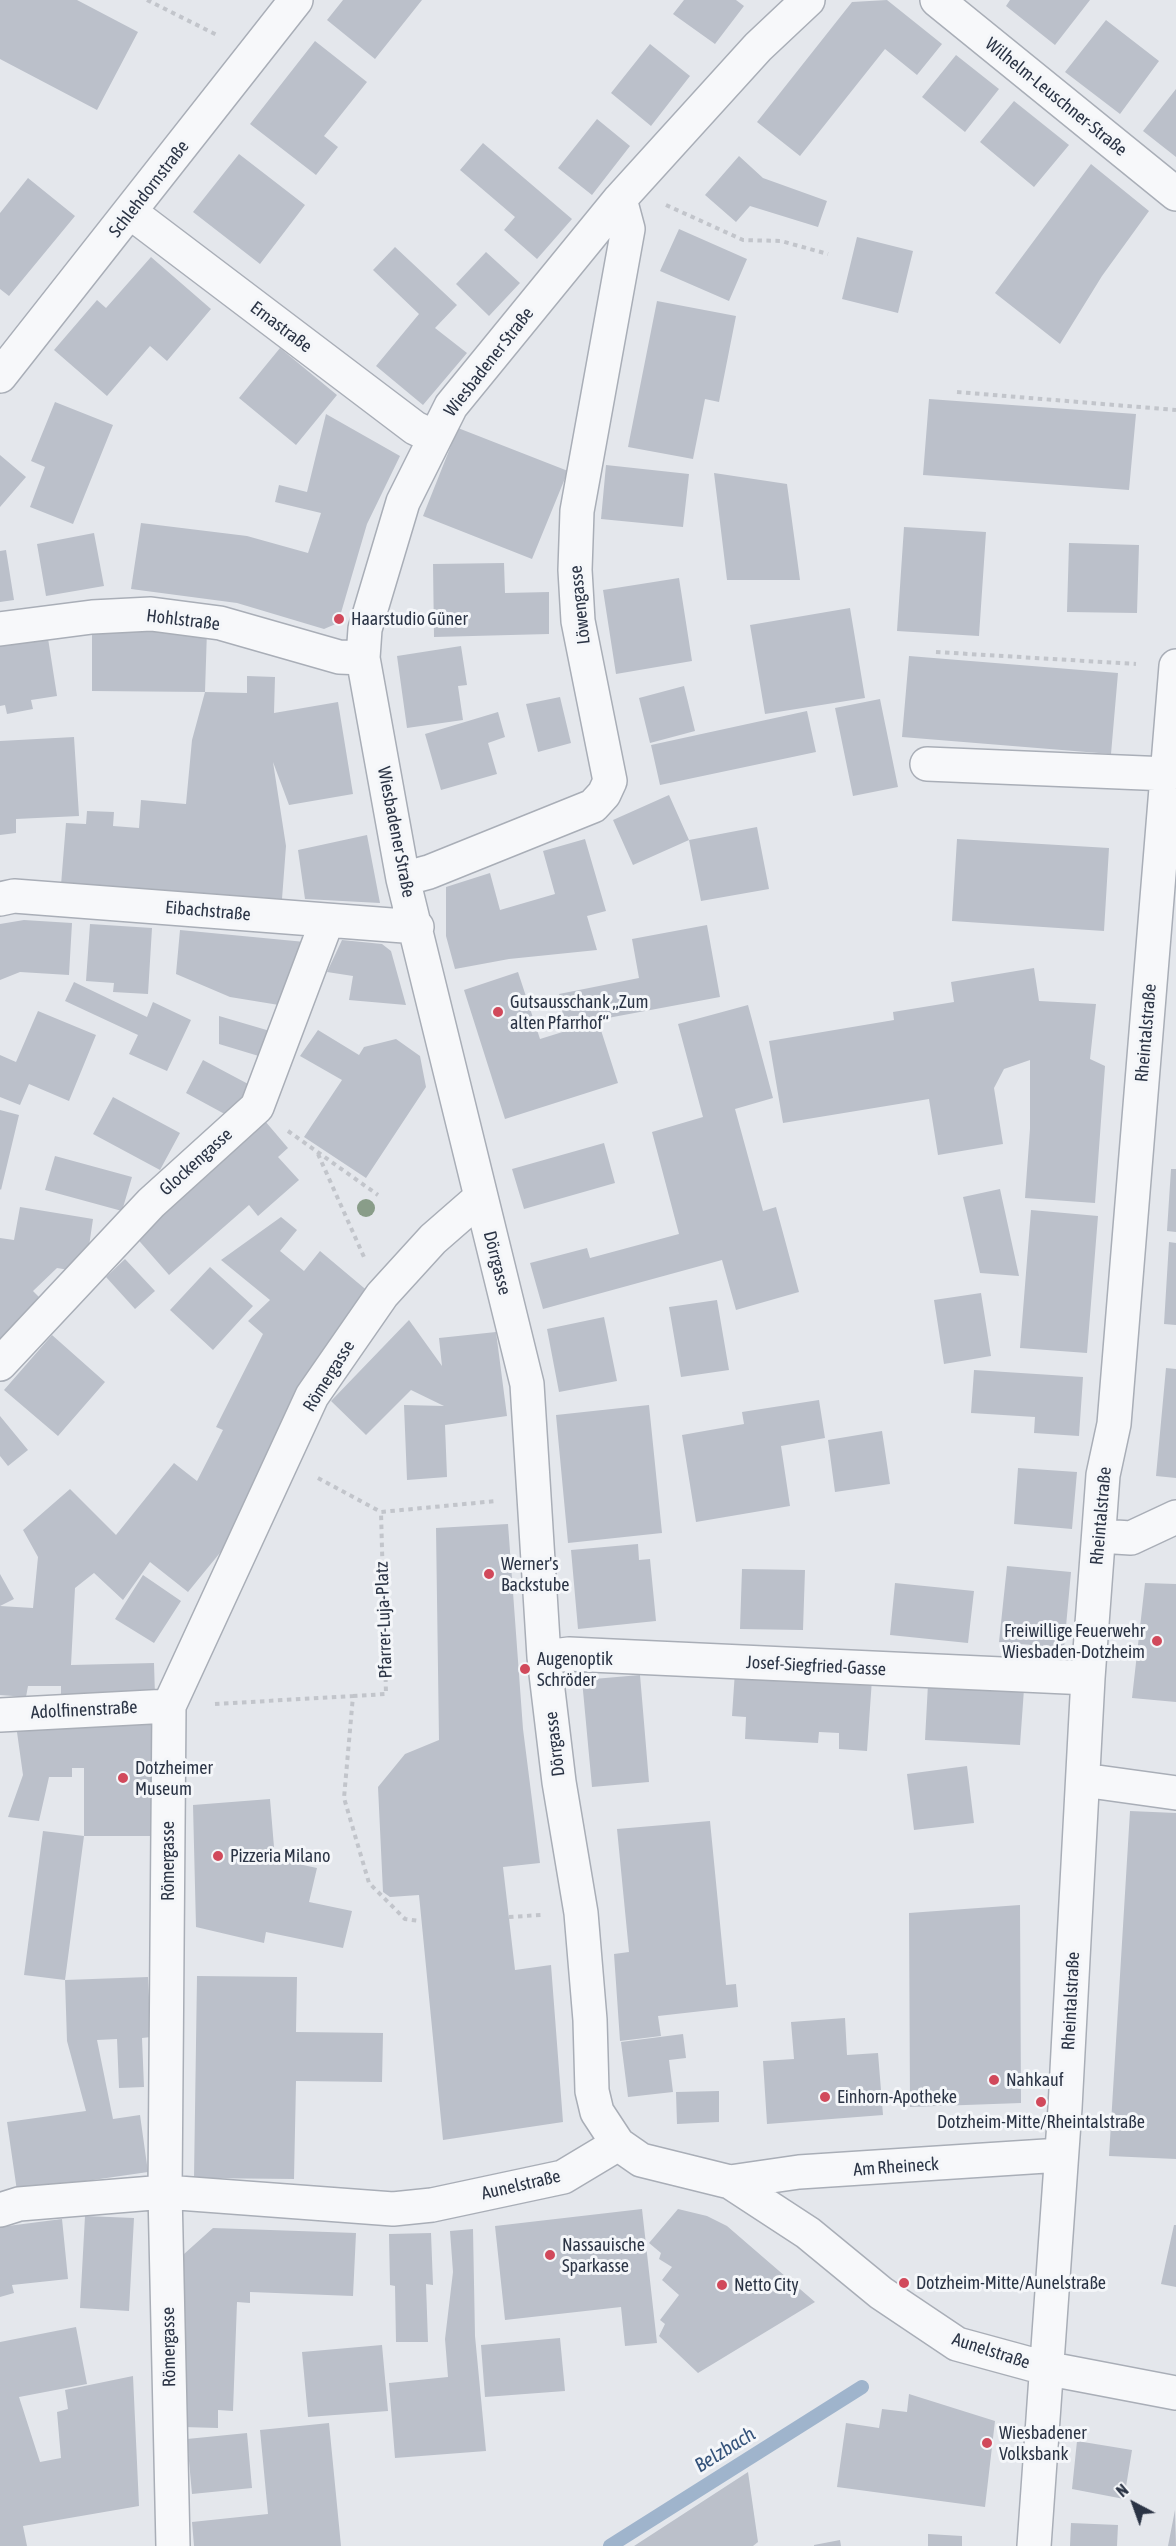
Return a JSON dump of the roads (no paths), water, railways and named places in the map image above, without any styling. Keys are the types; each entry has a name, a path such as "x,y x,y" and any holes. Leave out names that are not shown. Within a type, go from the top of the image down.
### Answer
{"street":[{"name":"Schlehdornstraße","path":"0,376 296,0"},
{"name":"Wiesbadener Straße","path":"480,1197 417,927 403,879 363,658 365,629 403,502 451,406 620,199 758,47 808,0"},
{"name":"Wilhelm-Leuschner-Straße","path":"937,0 1176,194"},
{"name":"Löwengasse","path":"403,879 429,872 593,806 604,794 610,781 609,763 578,621 575,570 577,512 628,229 620,199"},
{"name":"Ernastraße","path":"130,212 415,428 434,437"},
{"name":"Hohlstraße","path":"0,629 92,617 151,614 220,622 339,657 363,658"},
{"name":"Rheintalstraße","path":"1034,2546 1061,2155 1088,1678 1103,1475 1114,1424 1176,666"},
{"path":"927,764 1168,774"},
{"name":"Eibachstraße","path":"0,899 14,896 417,927"},
{"name":"Glockengasse","path":"0,1364 152,1203 257,1107 327,921"},
{"name":"Römergasse","path":"173,2546 165,2192 169,1706 312,1396 382,1295 433,1239 480,1197"},
{"name":"Dörrgasse","path":"480,1197 527,1384 532,1498 544,1656 559,1782 580,1913 590,2020 591,2091 597,2112 618,2144"},
{"path":"1099,1536 1131,1538 1176,1517"},
{"name":"Josef-Siegfried-Gasse","path":"544,1656 581,1654 1088,1678"},
{"name":"Adolfinenstraße","path":"0,1715 169,1706"},
{"path":"1083,1780 1176,1793"},
{"name":"Aunelstraße","path":"0,2210 19,2204 165,2192 393,2209 432,2205 563,2177 618,2144 641,2160 730,2182 808,2233 881,2293 957,2344 1045,2368 1176,2393"},
{"name":"Am Rheineck","path":"730,2182 800,2172 1061,2155"}],"waterway":[{"name":"Belzbach","path":"610,2546 862,2387"}],"place":[{"name":"Haarstudio Güner","path":"339,619"},
{"name":"Gutsausschank „Zum alten Pfarrhof“","path":"498,1012"},
{"name":"Werner's Backstube","path":"489,1574"},
{"name":"Freiwillige Feuerwehr Wiesbaden-Dotzheim","path":"1157,1641"},
{"name":"Augenoptik Schröder","path":"525,1669"},
{"name":"Dotzheimer Museum","path":"123,1778"},
{"name":"Pizzeria Milano","path":"218,1856"},
{"name":"Nahkauf","path":"994,2080"},
{"name":"Einhorn-Apotheke","path":"825,2097"},
{"name":"Dotzheim-Mitte/Rheintalstraße","path":"1041,2102"},
{"name":"Nassauische Sparkasse","path":"550,2255"},
{"name":"Dotzheim-Mitte/Aunelstraße","path":"904,2283"},
{"name":"Netto City","path":"722,2285"},
{"name":"Wiesbadener Volksbank","path":"987,2443"}]}
